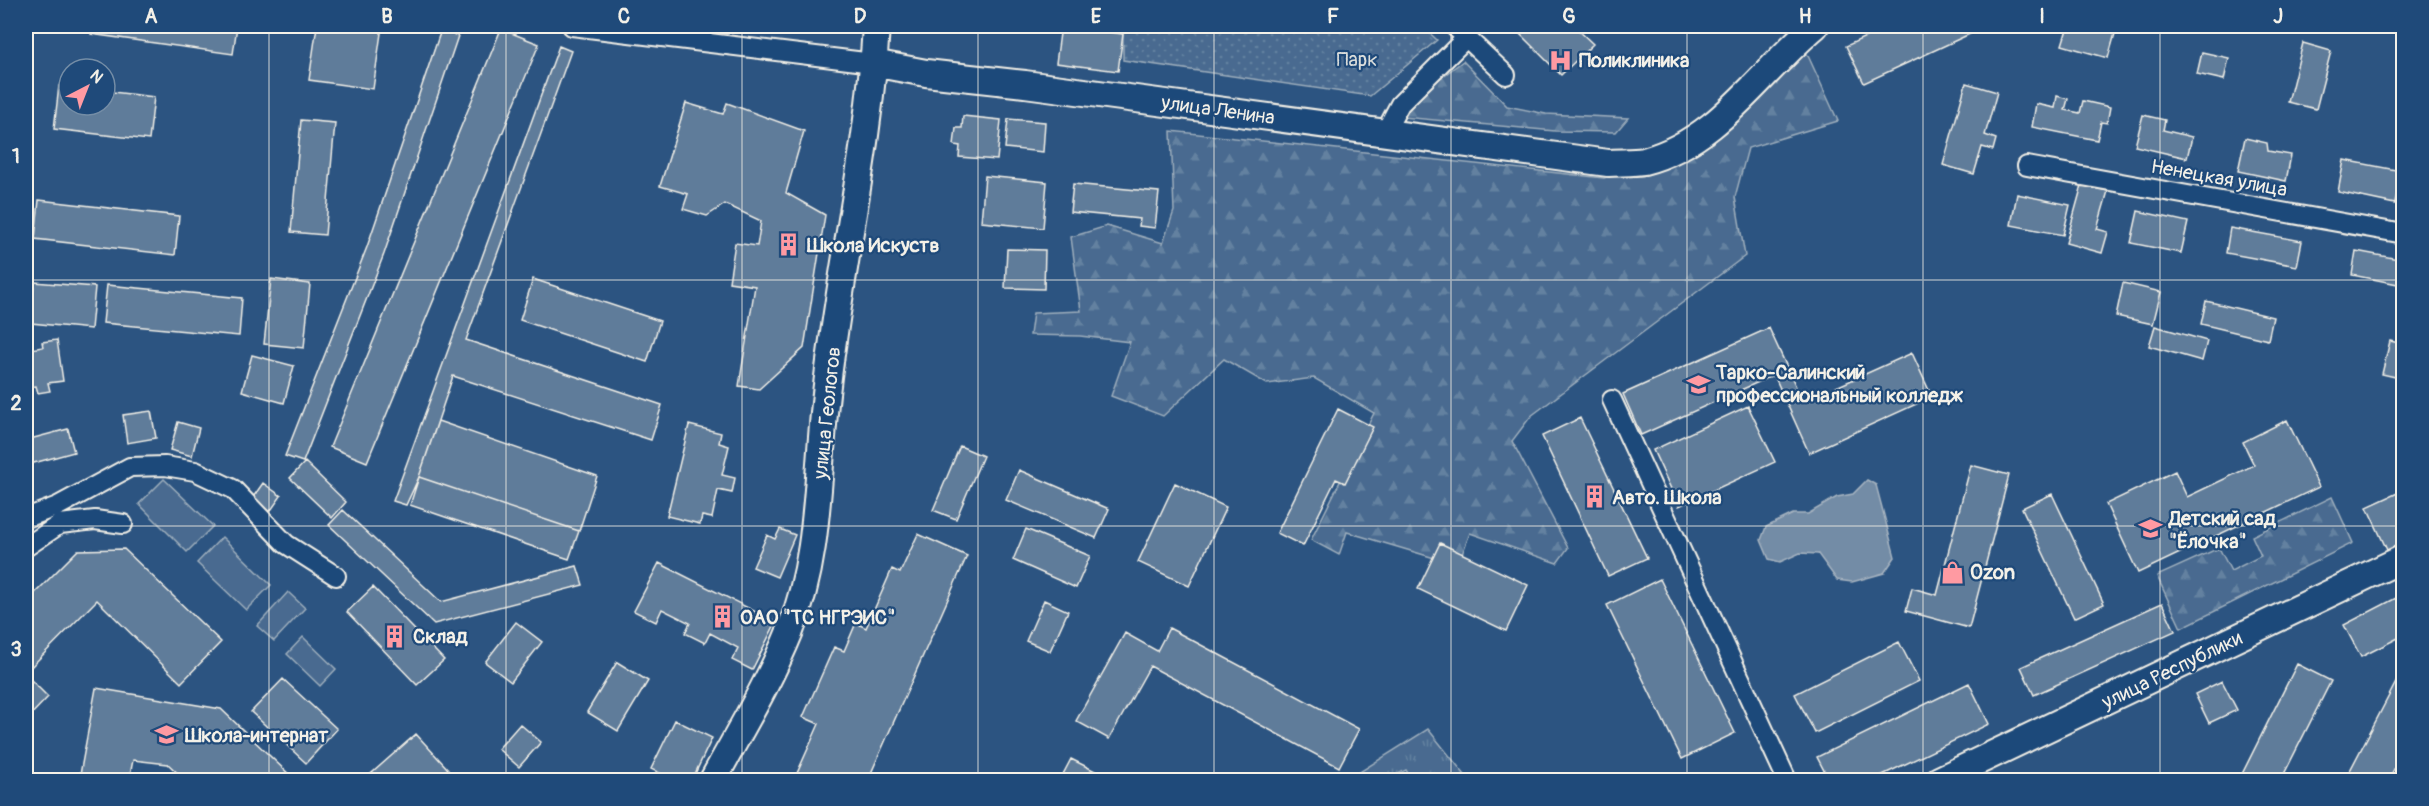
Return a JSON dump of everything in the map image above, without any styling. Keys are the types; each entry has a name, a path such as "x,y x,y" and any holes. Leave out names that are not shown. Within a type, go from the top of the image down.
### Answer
{"street":[{"name":"улица Ленина","path":"572,26 873,63 926,73 1608,163 1643,161 1673,150 1695,138 1748,94 1815,26"},
{"name":"улица Геологов","path":"713,780 756,702 790,631 804,588 818,503 825,403 873,63 876,26"},
{"path":"1384,134 1400,104 1460,32 1506,75"},
{"name":"Ненецкая улица","path":"2027,166 2403,234"},
{"path":"1612,400 1786,780"},
{"path":"26,518 58,506 130,467 165,466 195,471 232,489 286,543 336,576"},
{"path":"26,547 60,524 95,520 123,524"},
{"name":"улица Республики","path":"1947,779 2403,558"}],"green space":[{"name":"Парк","path":"1123,26 1422,26 1437,40 1370,96 1123,60"},
{"path":"1804,47 1838,121 1748,148 1735,197 1745,256 1531,416 1512,441 1568,548 1557,563 1470,533 1458,565 1347,532 1339,555 1311,540 1374,413 1314,378 1267,384 1224,359 1163,416 1111,396 1130,342 1080,336 1030,335 1033,313 1081,311 1071,237 1107,226 1163,243 1174,211 1171,131 1604,178 1713,143"},
{"path":"1463,61 1507,106 1546,114 1628,118 1616,132 1555,131 1391,116"},
{"path":"164,479 213,526 187,552 139,504"},
{"path":"2332,497 2353,543 2181,628 2157,576 2219,548 2231,571 2261,556 2252,536"},
{"path":"222,537 271,585 246,610 197,563"},
{"path":"288,592 305,608 274,641 257,626"},
{"path":"303,637 336,669 320,686 287,654"},
{"path":"1428,729 1469,780 1412,780 1406,770 1386,780 1347,780"}],"shaded area":[{"path":"1867,480 1876,485 1895,557 1884,573 1852,582 1837,580 1818,554 1800,553 1780,562 1769,559 1761,540 1766,527 1793,514 1808,514 1837,497 1853,494"}],"building":[{"path":"92,26 237,26 233,54 91,34"},
{"path":"317,26 382,26 373,89 309,80"},
{"path":"1061,26 1123,34 1118,71 1056,63"},
{"name":"Поликлиника","path":"1512,26 1574,26 1593,44 1561,75"},
{"path":"1889,26 1987,26 1864,83 1846,46"},
{"path":"2068,26 2102,26 2116,30 2108,58 2062,45"},
{"path":"501,29 539,44 367,462 330,447"},
{"path":"441,30 458,36 384,254 303,462 285,456 367,247"},
{"path":"2303,43 2331,51 2316,109 2288,102"},
{"path":"559,46 571,51 466,340 662,405 651,440 453,376 419,477 406,505 393,501"},
{"path":"2202,52 2229,58 2224,80 2197,74"},
{"path":"1966,83 1997,92 1985,135 1996,139 1993,150 1982,147 1974,174 1943,165"},
{"path":"117,92 154,97 149,140 54,129 57,103 57,117 117,117"},
{"path":"2057,96 2068,99 2065,110 2080,113 2083,101 2110,107 2107,123 2101,122 2097,140 2032,127 2036,104 2055,108"},
{"name":"Школа Искуств","path":"686,103 723,114 727,103 804,131 786,193 825,215 804,348 759,389 739,386 755,286 729,282 735,243 757,246 761,221 725,204 707,216 683,209 688,194 660,186"},
{"path":"2143,115 2165,120 2163,130 2192,137 2187,158 2135,146"},
{"path":"963,116 1001,120 997,160 959,157 960,146 954,145 956,128 962,128"},
{"path":"1008,119 1045,122 1043,152 1005,148"},
{"path":"301,120 335,123 325,235 291,232"},
{"path":"2245,138 2267,143 2268,151 2291,155 2286,181 2238,171"},
{"path":"2344,160 2401,171 2395,204 2338,192"},
{"path":"985,176 1047,182 1043,228 981,222"},
{"path":"1073,184 1159,192 1155,228 1139,226 1140,219 1070,212"},
{"path":"2082,185 2108,191 2097,229 2108,232 2102,253 2066,243"},
{"path":"2017,194 2070,205 2063,235 2011,225"},
{"path":"39,200 179,216 175,255 35,239"},
{"path":"2138,211 2188,222 2181,253 2131,243"},
{"path":"2230,228 2302,241 2297,266 2226,253"},
{"path":"1007,249 1045,250 1044,289 1005,288"},
{"path":"2356,251 2404,260 2403,285 2352,275"},
{"path":"271,279 310,284 304,348 264,344"},
{"path":"533,279 660,321 647,362 520,320"},
{"path":"34,282 95,287 91,329 31,323"},
{"path":"2123,283 2161,292 2153,324 2116,316"},
{"path":"107,285 242,298 239,336 103,323"},
{"path":"2206,301 2273,317 2268,340 2201,324"},
{"path":"2155,326 2207,341 2202,361 2149,346"},
{"name":"Тарко-Салинский профессиональный колледж","path":"1769,328 1803,402 1912,353 1932,397 1809,453 1774,375 1641,435 1623,394"},
{"path":"57,340 63,381 48,383 50,391 38,393 36,386 26,387 26,350 43,347 42,342"},
{"path":"2390,341 2404,344 2404,379 2382,374"},
{"path":"252,355 294,366 284,403 242,391"},
{"path":"1748,406 1775,462 1679,506 1653,450"},
{"path":"1338,409 1373,427 1345,483 1336,479 1303,546 1277,533"},
{"path":"151,411 156,438 127,443 123,415"},
{"name":"Авто. Школа","path":"1580,418 1647,558 1608,576 1542,436"},
{"path":"2287,420 2319,487 2138,573 2106,504 2175,471 2187,497 2254,465 2243,442"},
{"path":"438,421 597,476 579,531 419,477"},
{"path":"178,422 199,428 192,456 170,450"},
{"path":"689,425 721,433 719,443 729,446 722,475 735,478 732,493 718,490 712,518 702,516 700,524 667,516"},
{"path":"68,429 74,452 30,464 26,440"},
{"path":"960,446 983,456 956,519 933,510"},
{"path":"305,462 346,502 332,518 290,478"},
{"path":"1971,465 2009,475 1969,628 1906,611 1912,588 1937,595"},
{"path":"1019,470 1109,509 1096,538 1006,500"},
{"path":"419,477 579,531 569,559 410,505"},
{"path":"263,483 281,496 269,513 251,500"},
{"path":"1175,483 1226,507 1189,586 1138,562"},
{"path":"2404,490 2404,542 2387,550 2367,507"},
{"path":"2052,494 2104,604 2074,618 2022,508"},
{"path":"343,510 441,602 577,566 583,585 434,624 329,525"},
{"path":"780,529 795,535 777,577 753,567 767,535 775,539"},
{"path":"1026,529 1090,556 1076,588 1013,560"},
{"path":"918,534 967,556 868,780 794,780 819,724 803,717 834,647 844,651 856,623 866,628 892,569 900,573"},
{"path":"1440,543 1528,585 1506,631 1418,589"},
{"path":"124,549 221,642 181,683 97,600 26,672 26,602 78,550"},
{"name":"ОАО \"ТС НГРЭИС\"","path":"659,563 776,622 752,670 732,660 738,648 710,633 705,643 685,633 690,623 662,609 656,622 634,611"},
{"path":"1660,579 1735,733 1682,759 1607,605"},
{"name":"Склад","path":"373,587 444,660 417,685 347,612"},
{"path":"2404,594 2404,635 2361,657 2344,625"},
{"path":"1044,600 1068,611 1050,651 1026,641"},
{"path":"2162,603 2175,631 2034,695 2021,667"},
{"path":"516,622 542,642 511,682 485,662"},
{"path":"1169,628 1359,729 1339,767 1150,666 1109,739 1076,721 1125,633 1157,651"},
{"path":"1899,642 1919,681 1815,733 1795,694"},
{"path":"617,662 648,681 618,731 587,712"},
{"path":"2297,664 2331,681 2281,780 2239,780"},
{"path":"2404,667 2404,751 2388,780 2345,780"},
{"path":"26,675 48,697 26,720"},
{"path":"283,679 337,729 306,763 251,712"},
{"path":"2222,681 2237,710 2209,723 2195,694"},
{"path":"1969,683 1989,724 1872,780 1829,780 1817,757"},
{"name":"Школа-интернат","path":"96,688 221,709 295,780 185,780 168,764 133,760 129,780 79,780"},
{"path":"675,720 712,738 692,780 674,780 651,769"},
{"path":"520,724 541,742 519,767 498,749"},
{"path":"416,734 448,769 436,780 364,780"},
{"path":"1071,759 1113,780 1060,780"}],"place":[{"name":"Поликлиника","path":"1561,60"},
{"name":"Школа Искуств","path":"789,245"},
{"name":"Тарко-Салинский профессиональный колледж","path":"1698,384"},
{"name":"Авто. Школа","path":"1594,497"},
{"name":"Детский сад \"Ёлочка\"","path":"2151,529"},
{"name":"Ozon","path":"1952,572"},
{"name":"ОАО \"ТС НГРЭИС\"","path":"722,617"},
{"name":"Склад","path":"395,636"},
{"name":"Школа-интернат","path":"167,735"}]}
